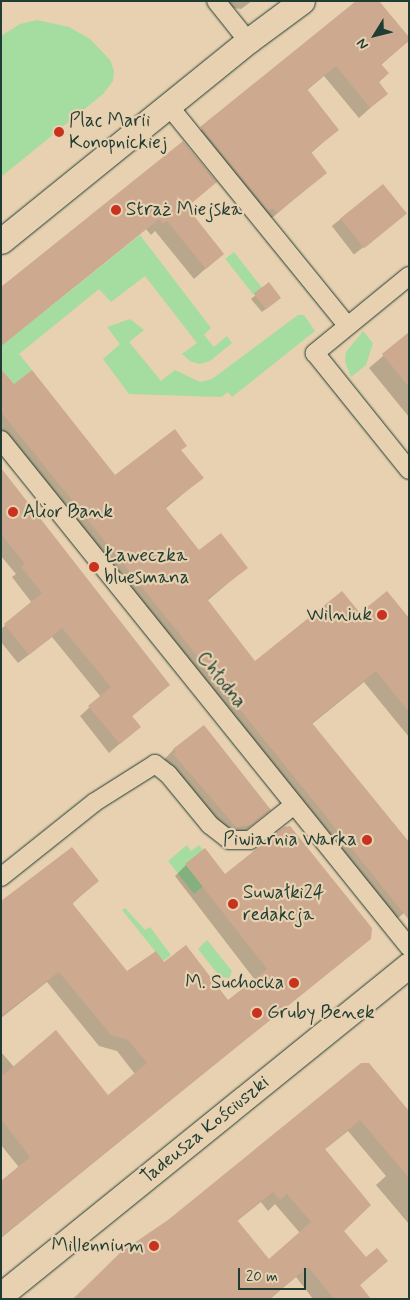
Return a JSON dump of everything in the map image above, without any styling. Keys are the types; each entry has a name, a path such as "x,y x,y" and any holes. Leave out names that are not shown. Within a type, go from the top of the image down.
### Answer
{"street":[{"path":"216,1 248,41"},
{"path":"1,241 248,41 302,1"},
{"path":"168,105 347,325"},
{"path":"409,276 315,353 409,470"},
{"name":"Chłodna","path":"1,440 409,948"},
{"path":"1,877 95,802 155,764 168,774 210,826 229,840 250,840 294,805"},
{"name":"Tadeusza Kościuszki","path":"1,1295 404,977"}],"green space":[{"path":"37,20 69,27 90,39 110,60 114,70 113,81 103,94 1,177 1,36 20,24"},
{"path":"140,235 211,328 204,335 214,347 227,336 232,343 210,361 199,364 190,361 182,354 197,343 145,276 111,302 99,289 19,354 32,370 14,384 1,369 1,346"},
{"path":"234,252 262,288 254,295 225,259"},
{"path":"298,315 304,315 315,331 232,397 228,392 221,397 129,394 103,359 120,344 107,327 130,319 144,330 129,342 161,381 175,370 200,382 212,379"},
{"path":"363,331 373,343 366,365 351,377 345,362 346,352"},
{"path":"187,845 191,851 199,845 203,850 203,886 194,894 168,861"},
{"path":"125,908 145,930 150,927 171,955 163,961 122,910"},
{"path":"207,940 232,971 229,978 220,977 198,949"}],"building":[{"path":"356,1 379,1 409,37 409,41 381,64 389,73 379,82 388,94 370,108 336,66 307,89 339,130 311,152 327,173 277,213 273,208 268,211 200,127"},
{"path":"183,141 217,182 187,207 224,254 206,269 167,221 163,224 159,219 1,346 1,287"},
{"path":"383,184 407,214 364,248 340,219"},
{"path":"269,282 281,298 266,309 254,293"},
{"path":"409,332 409,387 382,354"},
{"path":"1,369 14,384 32,370 115,475 175,429 187,446 181,450 204,478 165,507 199,550 221,533 248,568 207,599 255,661 342,591 360,613 387,591 409,618 409,712 376,671 312,723 409,842 409,920 1,412"},
{"path":"1,468 170,685 132,716 141,727 120,744 88,706 111,687 62,628 29,655 4,624 42,593 21,567 25,564 1,534"},
{"path":"204,725 271,810 252,825 236,827 173,754 176,752 173,749"},
{"path":"290,826 372,928 371,939 1,1237 1,1181 30,1157 1,1119 1,1077 56,1030 108,1095 147,1063 128,1040 111,1035 59,972 1,1016 1,901 72,847 99,881 72,903 127,971 156,951 164,962 186,945 228,1000 267,969 185,864 205,848 225,874 284,827"},
{"path":"361,1063 369,1063 409,1111 409,1178 360,1120 325,1149 371,1205 344,1231 366,1257 377,1248 388,1261 360,1285 371,1299 334,1299 308,1267 269,1299 73,1299 121,1252 168,1220","holes":["273,1192 280,1200 287,1194 311,1222 269,1259 237,1220"]}],"place":[{"name":"Plac Marii Konopnickiej","path":"59,132"},
{"name":"Straż Miejska","path":"116,210"},
{"name":"Alior Bank","path":"13,512"},
{"name":"Ławeczka bluesmana","path":"94,567"},
{"name":"Wilniuk","path":"382,615"},
{"name":"Piwiarnia Warka","path":"367,840"},
{"name":"Suwałki24 redakcja","path":"233,904"},
{"name":"M. Suchocka","path":"294,983"},
{"name":"Gruby Benek","path":"257,1013"},
{"name":"Millennium","path":"154,1246"}]}
